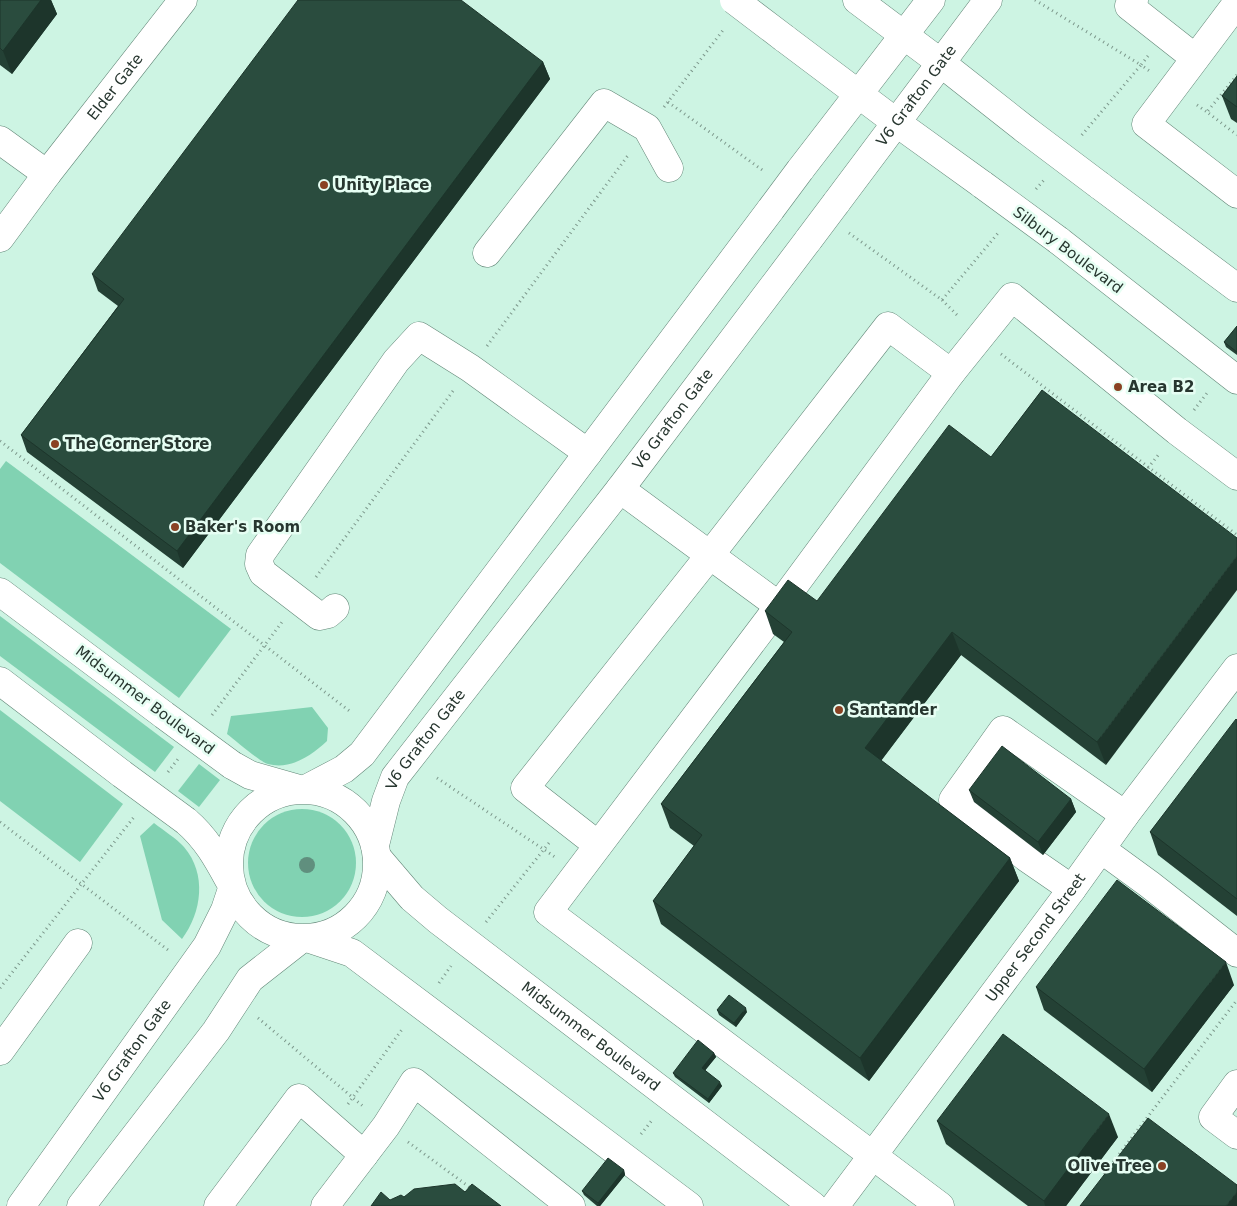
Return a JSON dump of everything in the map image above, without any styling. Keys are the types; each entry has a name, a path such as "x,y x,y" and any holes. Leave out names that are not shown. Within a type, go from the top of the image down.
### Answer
{"street":[{"name":"Elder Gate","path":"0,238 46,174 183,0"},
{"path":"857,0 942,63 1026,130 1237,288"},
{"path":"231,885 228,855 236,830 252,809 274,794 303,789 344,769 362,754 800,170 931,0"},
{"name":"V6 Grafton Gate","path":"376,851 386,801 395,777 620,489 988,0"},
{"path":"1134,0 1129,6 1195,58"},
{"path":"1237,3 1146,124 1237,194"},
{"path":"731,12 784,38 859,94"},
{"name":"Silbury Boulevard","path":"859,94 1058,240 1237,380"},
{"path":"487,253 604,103 647,128 669,168"},
{"path":"0,140 46,174"},
{"path":"940,1206 548,912 779,606 951,373 1012,296 1177,431 1237,476"},
{"path":"598,845 525,788 710,555 888,326 951,373"},
{"path":"335,608 328,614 319,616 263,572 259,564 260,555 396,361 419,336 470,368 588,452"},
{"path":"620,489 779,606"},
{"name":"Midsummer Boulevard","path":"0,592 232,765 250,775 303,789"},
{"name":"Upper Second Street","path":"835,1206 874,1156 1125,815 1237,668"},
{"path":"0,682 198,831 208,844 239,903 259,925 286,937 305,939 352,953 689,1206"},
{"path":"1072,889 1027,858 953,800 1003,730 1125,815"},
{"path":"81,1206 216,1031 250,979 305,939 329,934 346,925 360,912 371,895 377,876 376,851 365,824 350,806 329,794 303,789"},
{"path":"1101,849 1237,953"},
{"name":"Midsummer Boulevard","path":"376,851 412,898 438,920 814,1206"},
{"name":"V6 Grafton Gate","path":"16,1202 207,946 225,910 231,885"},
{"path":"0,1051 78,943"},
{"path":"325,1206 386,1126 414,1082 571,1206"},
{"path":"1237,1084 1213,1117 1237,1135"},
{"path":"218,1206 299,1098 364,1155"}],"path":[{"path":"1035,0 1141,65 1077,141"},
{"path":"668,102 731,12"},
{"path":"1237,75 1206,112 1237,135"},
{"path":"1038,187 1051,172"},
{"path":"980,338 1237,535"},
{"path":"0,441 352,713"},
{"path":"437,778 545,850 576,874"},
{"path":"481,928 545,850 564,819"},
{"path":"0,822 172,953"},
{"path":"435,988 456,960"},
{"path":"1098,1182 1237,1000"},
{"path":"257,1018 386,1126 480,1194"},
{"path":"331,1126 404,1027"}],"green space":[{"path":"6,461 231,629 179,698 0,563 0,469"},
{"path":"0,616 174,747 155,772 0,656"},
{"path":"312,707 328,728 327,741 314,752 292,763 284,765 268,764 227,734 231,716"},
{"path":"0,710 123,804 80,862 0,801"},
{"path":"199,764 220,780 199,807 178,791"},
{"path":"302,809 323,813 340,825 352,842 356,863 352,884 340,901 323,913 302,917 281,913 264,901 252,884 248,863 252,842 264,825 281,813"},
{"path":"154,823 184,847 196,869 199,881 199,893 194,917 182,939 162,920 140,836"}],"building":[{"path":"0,0 41,0 3,51 0,48"},
{"name":"Unity Place","path":"298,0 461,0 543,62 177,551 21,435 124,299 92,274"},
{"path":"1237,76 1237,107 1222,96"},
{"path":"1237,326 1237,352 1224,342"},
{"name":"Santander","path":"1042,390 1237,538 1237,556 1097,742 952,632 865,748 1010,858 860,1058 653,901 702,835 661,804 792,632 765,611 788,580 817,601 949,425 991,457"},
{"path":"1237,720 1237,899 1150,832"},
{"path":"1002,746 1071,799 1038,842 969,790"},
{"path":"1117,880 1226,962 1144,1069 1036,987"},
{"path":"729,995 746,1008 734,1023 717,1010"},
{"path":"1003,1034 1109,1114 1044,1201 937,1121"},
{"path":"698,1040 714,1053 702,1068 720,1082 708,1099 673,1073"},
{"name":"Olive Tree","path":"1148,1118 1237,1185 1237,1192 1226,1206 1080,1206"},
{"path":"608,1158 624,1170 598,1203 582,1191"},
{"path":"455,1184 465,1192 472,1184 501,1206 371,1206 381,1192 390,1200 401,1195 404,1197 414,1189"}],"place":[{"name":"Unity Place","path":"324,185"},
{"name":"Area B2","path":"1118,387"},
{"name":"The Corner Store","path":"55,444"},
{"name":"Baker's Room","path":"175,527"},
{"name":"Santander","path":"839,710"},
{"name":"Olive Tree","path":"1162,1166"}]}
